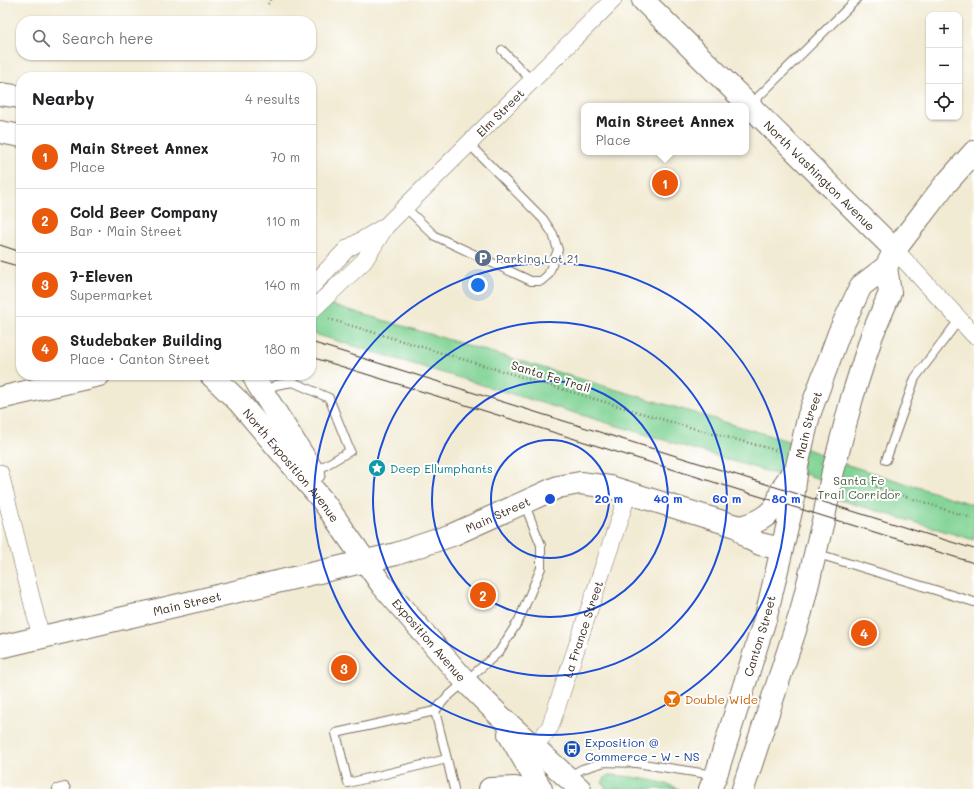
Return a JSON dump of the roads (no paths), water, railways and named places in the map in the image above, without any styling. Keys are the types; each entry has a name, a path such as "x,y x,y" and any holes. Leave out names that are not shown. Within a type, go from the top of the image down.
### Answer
{"main road":[{"name":"North Washington Avenue","path":"643,0 745,103"},
{"path":"0,94 16,96"},
{"name":"North Washington Avenue","path":"749,107 890,258"},
{"path":"0,132 16,135"},
{"name":"Main Street","path":"0,647 396,554 452,535 558,487 580,484 610,487 739,527 750,539 760,544 782,549 792,507 797,466 809,415 839,333 861,286 890,258 943,187 974,152"},
{"path":"743,789 801,612 833,471 852,398 872,335 890,293 890,258"},
{"name":"North Exposition Avenue","path":"216,380 238,401 323,501 364,561"},
{"path":"0,398 51,381"},
{"path":"258,384 314,473 323,501"},
{"path":"739,527 754,522 771,512 778,502 782,489 797,466"},
{"name":"Canton Street","path":"710,784 766,616 782,549"},
{"name":"Exposition Avenue","path":"364,561 382,585 466,682 499,715 528,751 574,783"},
{"name":"Exposition Avenue","path":"528,751 541,789"},
{"path":"490,789 520,789"}],"street":[{"name":"Elm Street","path":"316,306 364,261 386,226 613,0"},
{"name":"Elm Street","path":"316,282 347,249 386,226"},
{"path":"890,258 974,335"},
{"path":"0,473 41,637"},
{"name":"La France Street","path":"528,751 550,727 628,493"}],"lane":[{"path":"749,105 856,0"},
{"path":"502,50 532,80"},
{"path":"405,207 435,236 531,280 541,280 548,275 558,250 553,234 543,219 468,143"},
{"path":"886,460 915,378 959,320"},
{"path":"258,384 276,385 293,382 329,398 350,451 314,473"},
{"path":"447,759 348,783 336,733 435,711 445,699 500,652 518,620 541,568 541,545 523,502"},
{"path":"815,553 974,602"},
{"path":"435,711 454,789"},
{"path":"574,783 582,769 605,762 636,763 710,784"},
{"path":"57,789 65,787 66,789"}],"tram line":[{"path":"0,245 16,250"},
{"path":"0,261 16,266"},
{"path":"316,344 974,549"},
{"path":"316,359 974,563"}],"place":[{"name":"Main Street Annex","path":"665,183"},
{"name":"Parking Lot 21","path":"483,258"},
{"name":"Deep Ellumphants","path":"377,468"},
{"name":"Cold Beer Company","path":"483,595"},
{"name":"Studebaker Building","path":"864,633"},
{"name":"7-Eleven","path":"344,668"},
{"name":"Double Wide","path":"672,699"},
{"name":"Exposition @ Commerce - W - NS","path":"572,749"}],"park label":[{"name":"Santa Fe Trail Corridor","path":"859,487"}]}
